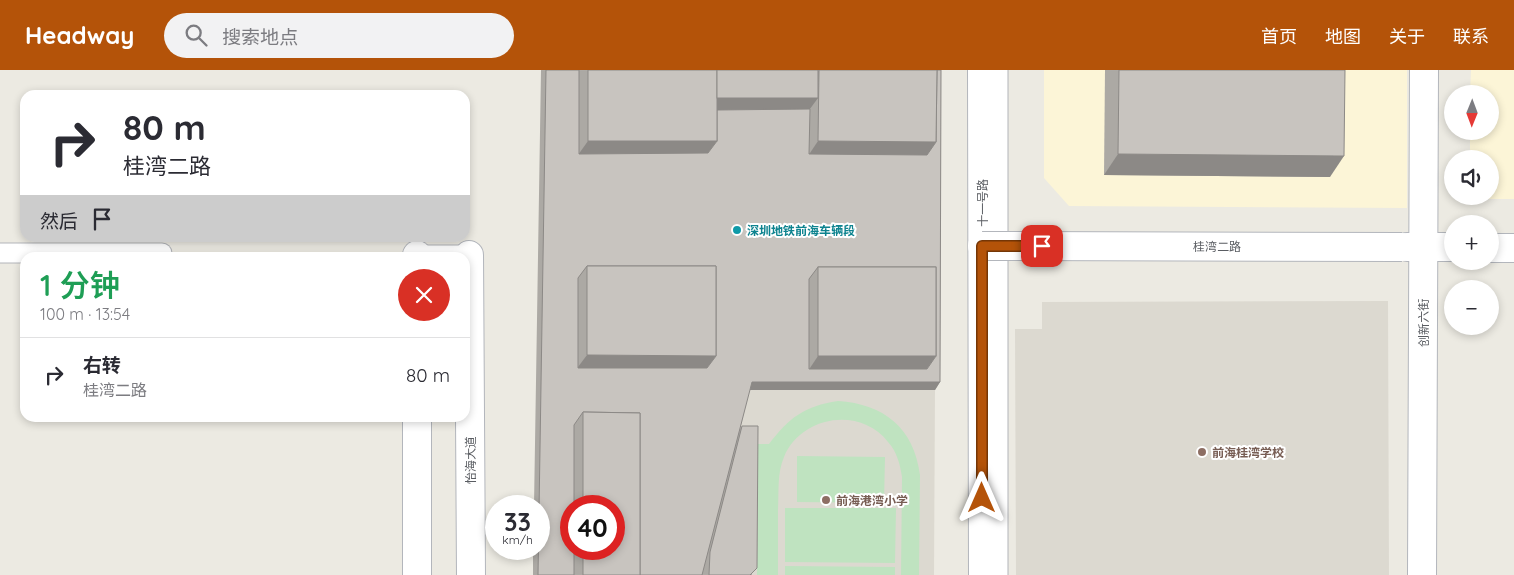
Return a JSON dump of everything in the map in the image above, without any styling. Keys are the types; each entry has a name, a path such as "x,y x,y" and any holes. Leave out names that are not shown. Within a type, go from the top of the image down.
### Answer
{"street":[{"name":"十一号路","path":"982,70 983,575"},
{"path":"998,70 998,575"},
{"name":"创新六街","path":"1422,575 1413,247 1424,70"},
{"name":"桂湾二路","path":"982,246 1444,247"},
{"path":"1499,248 1514,248"},
{"path":"0,253 20,253"},
{"path":"417,422 417,575"},
{"name":"怡海大道","path":"470,422 471,575"}],"shaded area":[{"path":"1044,70 1407,70 1407,208 1069,206 1044,178"},
{"path":"1471,70 1514,70 1514,199 1499,199 1499,150 1470,150 1470,140 1499,140 1499,85 1470,85"},
{"name":"前海桂湾学校","path":"1388,301 1389,575 1016,575 1015,329 1042,329 1042,302"},
{"name":"前海港湾小学","path":"746,390 935,390 934,575 699,575"}],"green space":[{"path":"838,401 869,407 883,413 904,432 911,444 917,458 920,475 919,575 901,575 902,477 896,454 888,442 876,431 862,423 847,420 817,425 803,432 792,443 784,457 780,470 778,575 757,575 758,444 769,444 783,427 806,410"},
{"path":"797,456 885,457 884,503 797,502"},
{"path":"785,508 896,508 895,563 785,562"},
{"path":"785,566 895,567 895,575 785,575"}],"building":[{"path":"546,70 579,70 579,154 708,153 717,141 717,110 810,109 809,154 927,155 936,142 937,70 941,70 940,382 752,382 702,575 640,575 640,413 583,412 574,425 574,495 560,495 560,560 574,560 574,575 538,575 538,560 550,560 550,495 539,495","holes":["587,266 716,266 716,356 707,368 578,368 578,278","818,267 936,267 936,356 927,369 809,369 809,279"]},
{"path":"588,70 717,70 717,141 588,141"},
{"path":"717,70 818,70 818,98 717,98"},
{"path":"819,70 937,70 936,142 818,141"},
{"path":"1119,70 1345,70 1344,156 1118,154"},
{"path":"587,266 716,266 716,356 587,355"},
{"path":"818,267 936,267 936,356 818,356"},
{"path":"583,412 640,413 640,575 583,575 583,560 625,560 625,495 583,495"},
{"path":"742,426 758,426 757,568 750,575 709,575 710,552"}],"place":[{"name":"深圳地铁前海车辆段","path":"737,230"},
{"name":"前海桂湾学校","path":"1202,452"},
{"name":"前海港湾小学","path":"826,500"}],"route":[{"path":"982,498 982,246 1042,246"}]}
